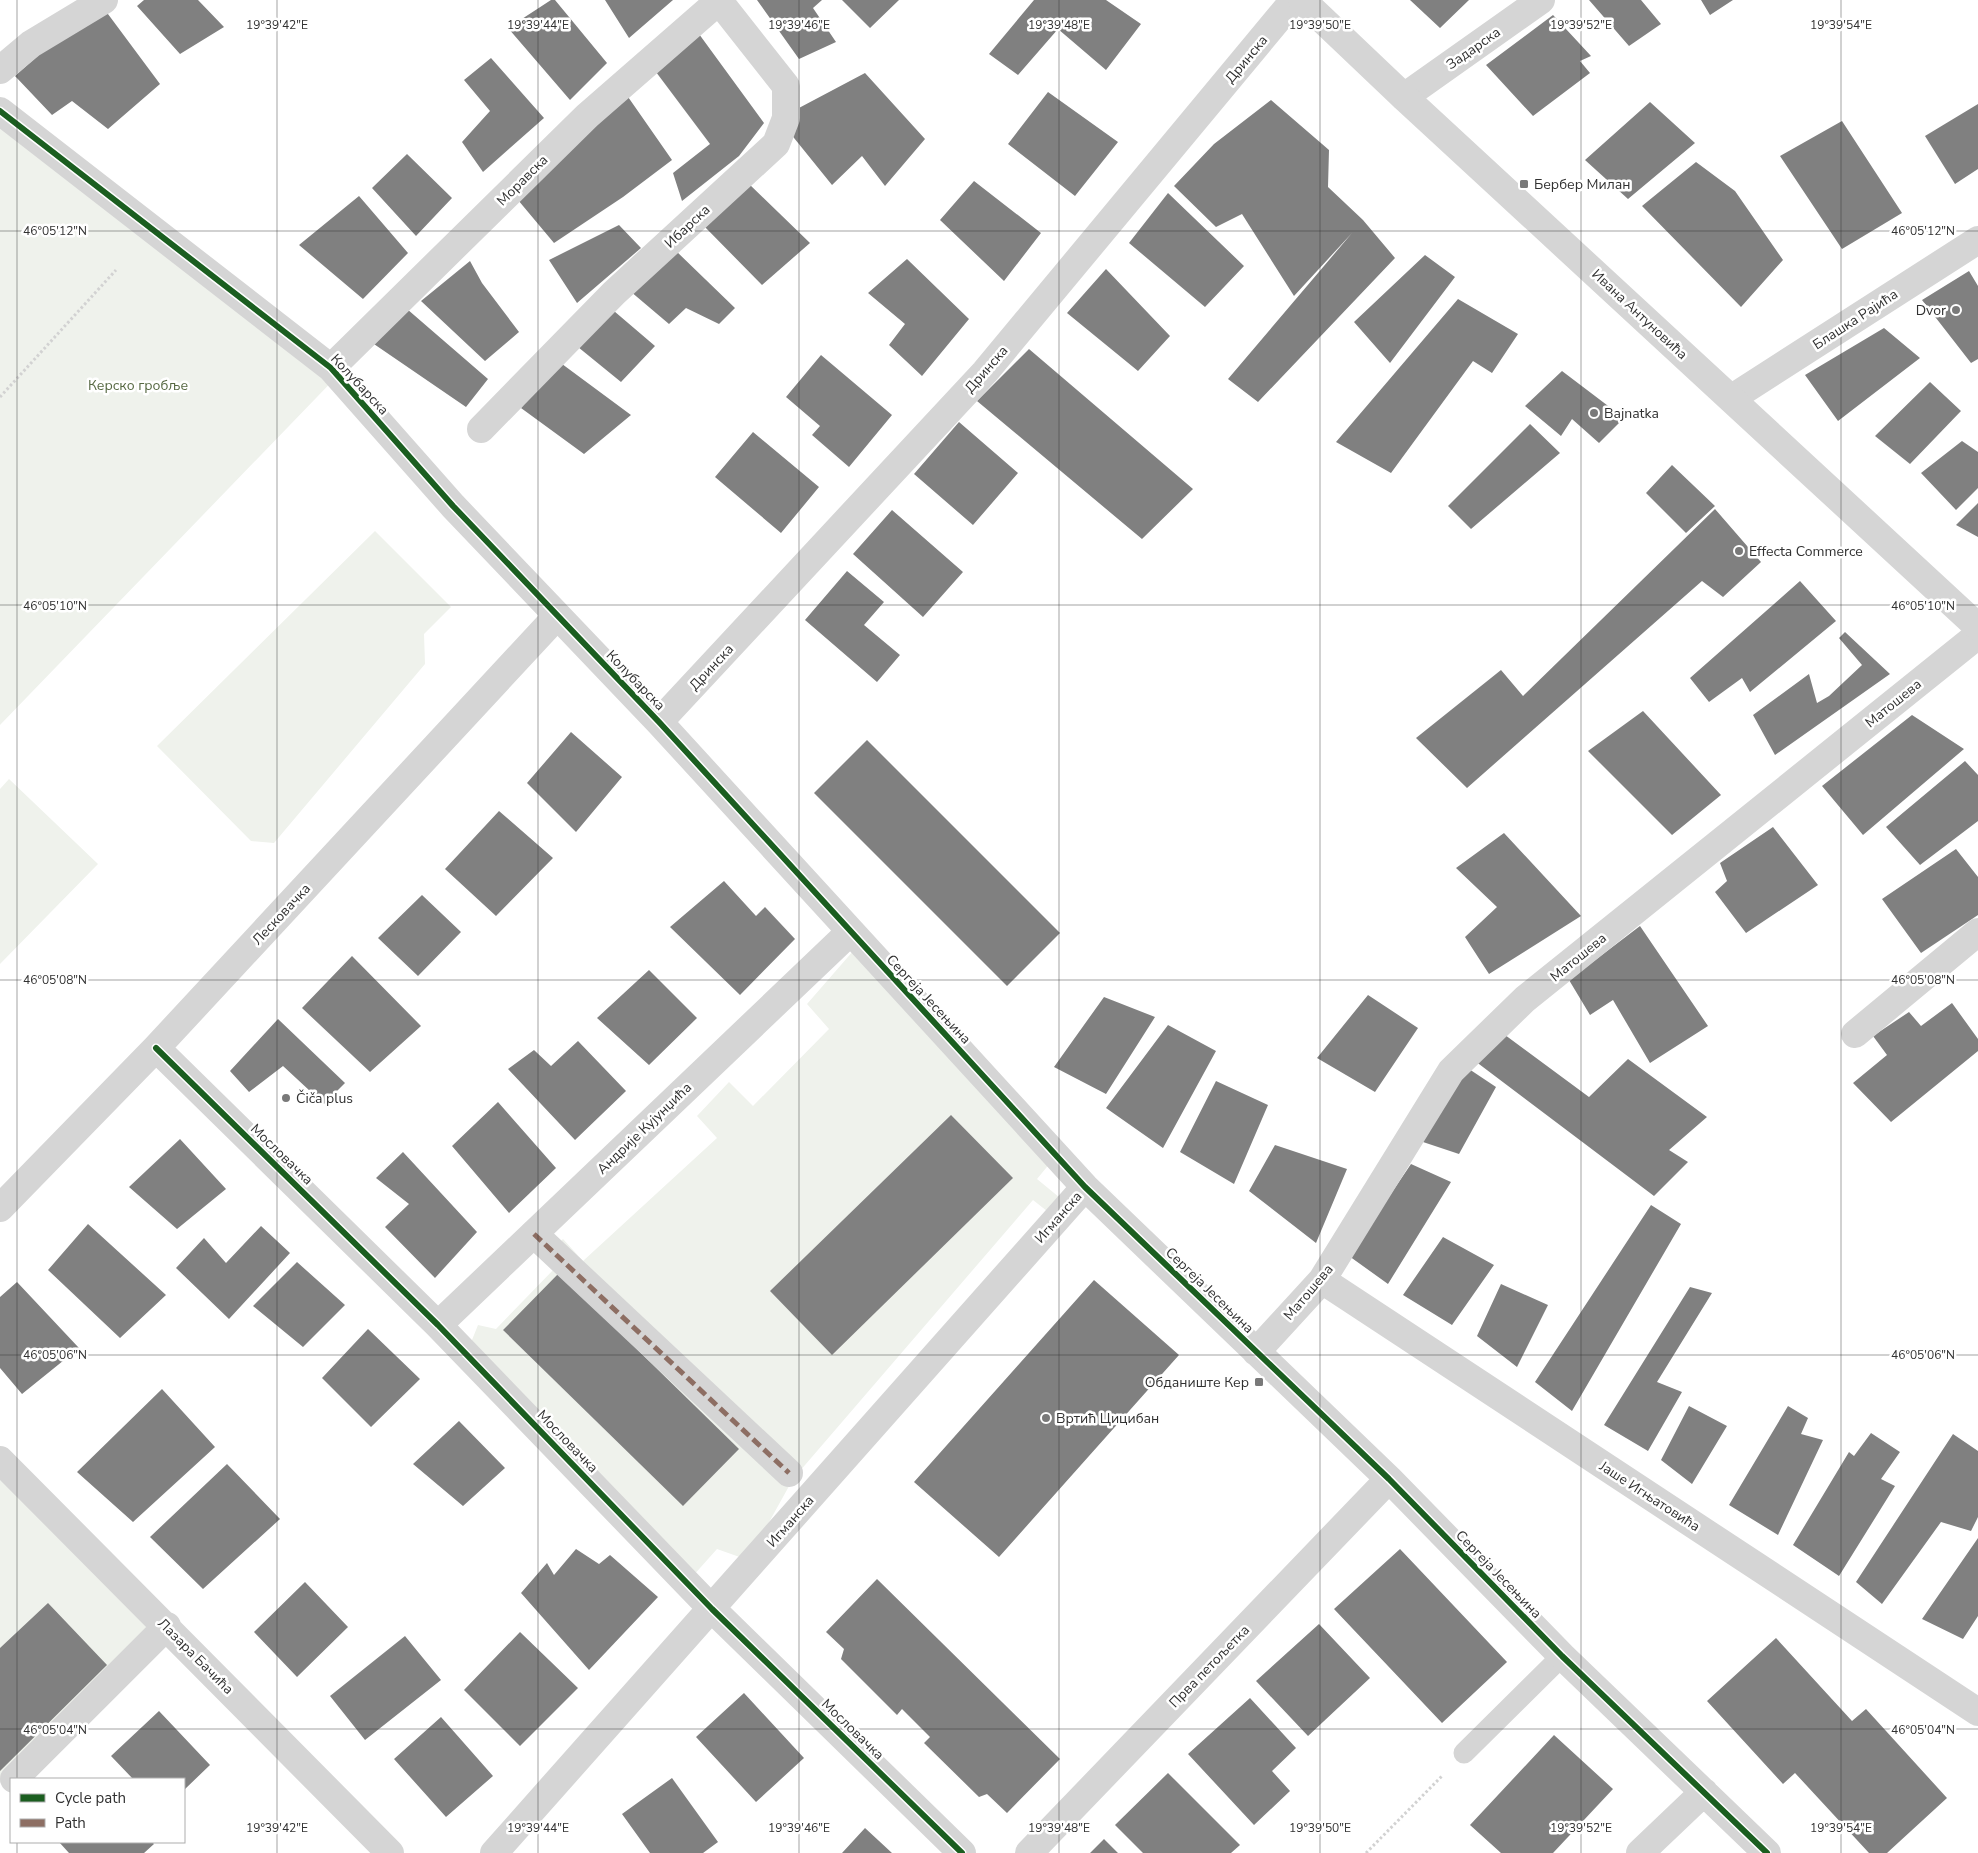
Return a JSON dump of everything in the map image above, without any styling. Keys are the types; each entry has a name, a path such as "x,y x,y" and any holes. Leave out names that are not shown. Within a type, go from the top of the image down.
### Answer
{"street":[{"path":"0,70 31,44 104,0"},
{"name":"Моравска","path":"331,368 587,116 720,0"},
{"name":"Ибарска","path":"481,430 614,293 776,144 786,118 786,86 720,0"},
{"name":"Дринска","path":"659,722 985,372 1294,0"},
{"name":"Ивана Антуновића","path":"1302,0 1404,97 1978,627"},
{"name":"Задарска","path":"1404,97 1541,0"},
{"name":"Колубарска","path":"0,111 331,368 453,506 659,722"},
{"name":"Блашка Рајића","path":"1732,398 1978,240"},
{"name":"Лесковачка","path":"0,1208 156,1048 557,616"},
{"name":"Матошева","path":"1256,1352 1322,1280 1451,1071 1525,999 1978,635"},
{"name":"Сергеја Јесењина","path":"659,722 1085,1187 1389,1479 1562,1656 1767,1853"},
{"name":"Андрије Кујунџића","path":"438,1325 850,932"},
{"path":"1855,1034 1978,932"},
{"name":"Мословачка","path":"156,1048 438,1325 712,1609 962,1853"},
{"name":"Игманска","path":"494,1853 1085,1187"},
{"path":"534,1234 789,1473"},
{"name":"Јаше Игњатовића","path":"1322,1280 1978,1712"},
{"name":"Лазара Бачића","path":"0,1460 167,1626 390,1853"},
{"name":"Прва петољетка","path":"1028,1853 1389,1479"},
{"path":"15,1778 167,1626"},
{"path":"0,1794 10,1783"},
{"path":"1640,1853 1704,1792"}],"lane":[{"path":"1464,1753 1562,1656"}],"path":[{"path":"0,397 116,270"},
{"path":"1366,1853 1464,1753"}],"green space":[{"name":"Керско гробље","path":"0,109 345,368 0,725"},
{"path":"375,531 451,607 424,634 425,664 274,843 251,841 157,746"},
{"path":"9,779 98,864 0,964 0,789"},
{"path":"854,950 1051,1162 1037,1179 1065,1202 1052,1215 1033,1200 793,1479 748,1560 717,1549 692,1577 470,1345 478,1325 496,1329 556,1267 544,1257 563,1239 583,1261 717,1138 697,1116 729,1082 753,1106 829,1029 807,1004"},
{"path":"0,1469 156,1627 0,1783"}],"building":[{"path":"144,0 198,0 224,27 180,54 137,6"},
{"path":"551,0 555,0 607,63 570,100 508,28"},
{"path":"605,0 673,0 629,38"},
{"path":"757,0 822,0 813,8 836,42 799,59"},
{"path":"842,0 899,0 870,28"},
{"path":"1034,0 1106,0 1141,24 1106,70 1058,29 1018,75 989,54"},
{"path":"1410,0 1469,0 1440,28"},
{"path":"1589,0 1641,0 1661,24 1629,46"},
{"path":"1701,0 1733,0 1710,15"},
{"path":"105,10 160,84 108,129 72,101 52,115 15,76 62,34"},
{"path":"1553,15 1591,56 1580,61 1590,73 1533,116 1486,65"},
{"path":"699,34 764,123 739,156 682,201 673,173 710,144 656,72"},
{"path":"491,58 544,118 483,172 462,142 490,111 464,80"},
{"path":"865,73 925,139 885,186 862,156 832,185 790,133 797,109"},
{"path":"1048,92 1118,142 1075,196 1008,144"},
{"path":"626,94 672,160 623,197 554,243 518,200"},
{"path":"1271,100 1329,150 1328,187 1363,220 1395,258 1258,402 1228,379 1352,233 1294,296 1242,214 1216,227 1174,186 1214,144"},
{"path":"1650,102 1695,143 1628,199 1585,160"},
{"path":"1978,104 1978,169 1955,184 1925,136"},
{"path":"1842,121 1902,213 1842,249 1780,156"},
{"path":"407,154 452,198 416,236 372,188"},
{"path":"1696,162 1735,191 1783,260 1741,307 1642,206"},
{"path":"974,181 1041,233 1004,281 940,220"},
{"path":"748,183 810,243 762,285 702,224"},
{"path":"1168,193 1244,266 1205,307 1129,243"},
{"path":"359,196 408,253 363,299 299,245"},
{"path":"619,225 641,248 577,303 549,260"},
{"path":"675,250 735,308 719,324 686,308 669,324 630,291"},
{"path":"1425,255 1455,277 1390,363 1354,322"},
{"path":"907,259 969,319 922,376 889,345 905,324 868,293"},
{"path":"470,261 482,283 519,332 485,361 421,301"},
{"path":"1106,269 1170,336 1138,371 1067,313"},
{"path":"1969,271 1978,286 1978,359 1971,363 1922,300"},
{"path":"1458,299 1518,334 1492,373 1473,361 1391,473 1336,442"},
{"path":"407,309 488,379 466,407 371,342"},
{"path":"614,311 655,346 621,382 578,347"},
{"path":"1884,328 1920,358 1838,421 1805,375"},
{"path":"1029,349 1193,489 1142,539 977,401"},
{"path":"821,355 892,415 849,467 812,435 820,426 786,397"},
{"path":"558,361 631,415 584,454 521,408"},
{"path":"1562,371 1624,418 1599,443 1572,419 1561,436 1525,406"},
{"path":"1930,382 1961,411 1910,464 1875,436"},
{"path":"959,422 1018,473 973,525 914,474"},
{"path":"1530,424 1560,453 1471,529 1448,506"},
{"path":"753,432 819,487 781,533 715,477"},
{"path":"1962,441 1978,452 1978,488 1956,510 1921,473"},
{"path":"1672,465 1715,506 1686,533 1646,493"},
{"path":"1978,503 1978,537 1956,525"},
{"path":"1715,509 1761,562 1723,597 1702,581 1467,788 1416,738 1501,670 1523,696"},
{"path":"892,510 963,572 923,617 853,554"},
{"path":"847,571 884,602 864,625 900,655 877,682 805,620"},
{"path":"1800,581 1836,621 1750,692 1742,678 1709,702 1690,678"},
{"path":"1845,632 1890,674 1775,755 1753,715 1809,674 1817,703 1829,696 1862,665 1839,638"},
{"path":"1643,711 1721,795 1672,835 1588,751"},
{"path":"1912,715 1964,749 1863,835 1822,786"},
{"path":"571,732 622,777 576,832 527,783"},
{"path":"867,740 1060,933 1007,986 814,793"},
{"path":"1965,761 1978,775 1978,821 1920,865 1886,827"},
{"path":"499,811 553,858 496,916 445,869"},
{"path":"1773,827 1818,885 1746,933 1715,892 1727,881 1720,863"},
{"path":"1504,833 1581,916 1489,974 1465,937 1497,907 1456,868"},
{"path":"1956,849 1978,877 1978,915 1921,953 1882,899"},
{"path":"724,881 756,916 765,907 795,939 740,995 670,927"},
{"path":"422,895 461,932 418,976 378,938"},
{"path":"1640,926 1708,1026 1650,1063 1613,1000 1590,1015 1569,980"},
{"path":"352,956 421,1026 370,1072 302,1008"},
{"path":"649,970 697,1018 649,1065 597,1018"},
{"path":"1368,995 1418,1028 1375,1092 1317,1058"},
{"path":"1104,997 1155,1017 1106,1094 1054,1067"},
{"path":"1952,1003 1978,1039 1978,1051 1891,1122 1853,1083 1887,1055 1873,1036 1909,1012 1921,1026"},
{"path":"278,1019 345,1083 324,1104 283,1066 249,1092 230,1071"},
{"path":"1168,1025 1216,1051 1163,1148 1106,1108"},
{"path":"1501,1032 1589,1097 1628,1059 1707,1117 1669,1150 1688,1162 1654,1196 1475,1061"},
{"path":"578,1041 626,1091 575,1140 508,1069 534,1050 551,1066"},
{"path":"1466,1067 1496,1087 1459,1154 1420,1141"},
{"path":"1216,1081 1268,1105 1234,1184 1180,1152"},
{"path":"498,1102 556,1168 509,1213 452,1146"},
{"path":"951,1115 1013,1178 832,1355 770,1291"},
{"path":"180,1139 226,1189 177,1229 129,1187"},
{"path":"1275,1145 1347,1169 1316,1243 1249,1191"},
{"path":"403,1152 477,1232 435,1278 385,1227 409,1204 376,1178"},
{"path":"1411,1164 1451,1182 1388,1284 1349,1256"},
{"path":"1651,1205 1681,1224 1572,1411 1535,1382"},
{"path":"88,1224 166,1295 120,1338 48,1270"},
{"path":"261,1226 290,1253 229,1319 176,1268 204,1238 226,1263"},
{"path":"1443,1237 1494,1265 1452,1325 1403,1295"},
{"path":"297,1262 345,1305 303,1347 253,1306"},
{"path":"559,1273 739,1449 683,1506 503,1330"},
{"name":"Вртић Цицибан","path":"1094,1280 1179,1355 999,1557 914,1482"},
{"path":"17,1282 79,1348 22,1394 0,1368 0,1297"},
{"path":"1501,1284 1548,1305 1517,1367 1477,1336"},
{"path":"1690,1287 1712,1293 1657,1382 1682,1392 1648,1451 1604,1425"},
{"path":"368,1329 420,1379 371,1427 322,1378"},
{"path":"162,1389 215,1447 133,1522 77,1472"},
{"path":"1689,1406 1727,1426 1692,1484 1661,1460"},
{"path":"1788,1406 1808,1418 1801,1434 1823,1440 1778,1535 1729,1505"},
{"path":"459,1421 505,1468 463,1506 413,1464"},
{"path":"1871,1433 1900,1452 1881,1479 1895,1486 1839,1576 1793,1545 1849,1452 1854,1456"},
{"path":"1953,1434 1978,1451 1978,1517 1971,1531 1941,1522 1882,1604 1856,1582"},
{"path":"227,1464 280,1519 203,1589 150,1537"},
{"path":"1978,1538 1978,1616 1963,1639 1922,1619"},
{"path":"576,1549 599,1564 610,1555 658,1597 589,1670 521,1593 547,1563 554,1575"},
{"path":"1400,1549 1507,1662 1442,1723 1334,1609"},
{"path":"877,1579 1060,1759 1007,1813 987,1794 979,1797 924,1743 930,1737 902,1709 897,1715 841,1659 844,1649 826,1632"},
{"path":"305,1582 348,1627 297,1677 254,1632"},
{"path":"48,1603 107,1665 0,1771 0,1648"},
{"path":"1319,1624 1370,1678 1308,1736 1256,1681"},
{"path":"520,1632 578,1688 520,1746 464,1690"},
{"path":"405,1636 441,1680 365,1740 330,1696"},
{"path":"1776,1638 1852,1721 1866,1709 1947,1798 1887,1853 1869,1853 1795,1773 1783,1784 1707,1701"},
{"path":"744,1693 804,1758 756,1802 696,1737"},
{"path":"1250,1698 1296,1748 1272,1771 1290,1791 1254,1825 1188,1754"},
{"path":"159,1711 210,1765 185,1789 185,1778 132,1778 111,1756"},
{"path":"441,1717 493,1776 446,1817 394,1759"},
{"path":"1554,1735 1613,1789 1553,1853 1501,1853 1470,1825"},
{"path":"1168,1773 1240,1845 1231,1853 1143,1853 1115,1825"},
{"path":"672,1778 718,1842 703,1853 650,1853 622,1814"},
{"path":"865,1828 892,1853 842,1853"},
{"path":"1104,1839 1118,1853 1090,1853"},
{"path":"60,1843 154,1844 144,1853 69,1853"}],"marked path":[{"path":"534,1234 789,1473"}],"cycle path":[{"path":"0,111 331,368 453,506 659,722 1085,1187 1389,1479 1562,1656 1767,1853"},
{"path":"156,1048 438,1325 712,1609 962,1853"}],"place":[{"name":"Бербер Милан","path":"1524,184"},
{"name":"Dvor","path":"1956,310"},
{"name":"Bajnatka","path":"1594,413"},
{"name":"Effecta Commerce","path":"1739,551"},
{"name":"Čiča plus","path":"286,1098"},
{"name":"Обданиште Кер","path":"1259,1382"},
{"name":"Вртић Цицибан","path":"1046,1418"}]}
